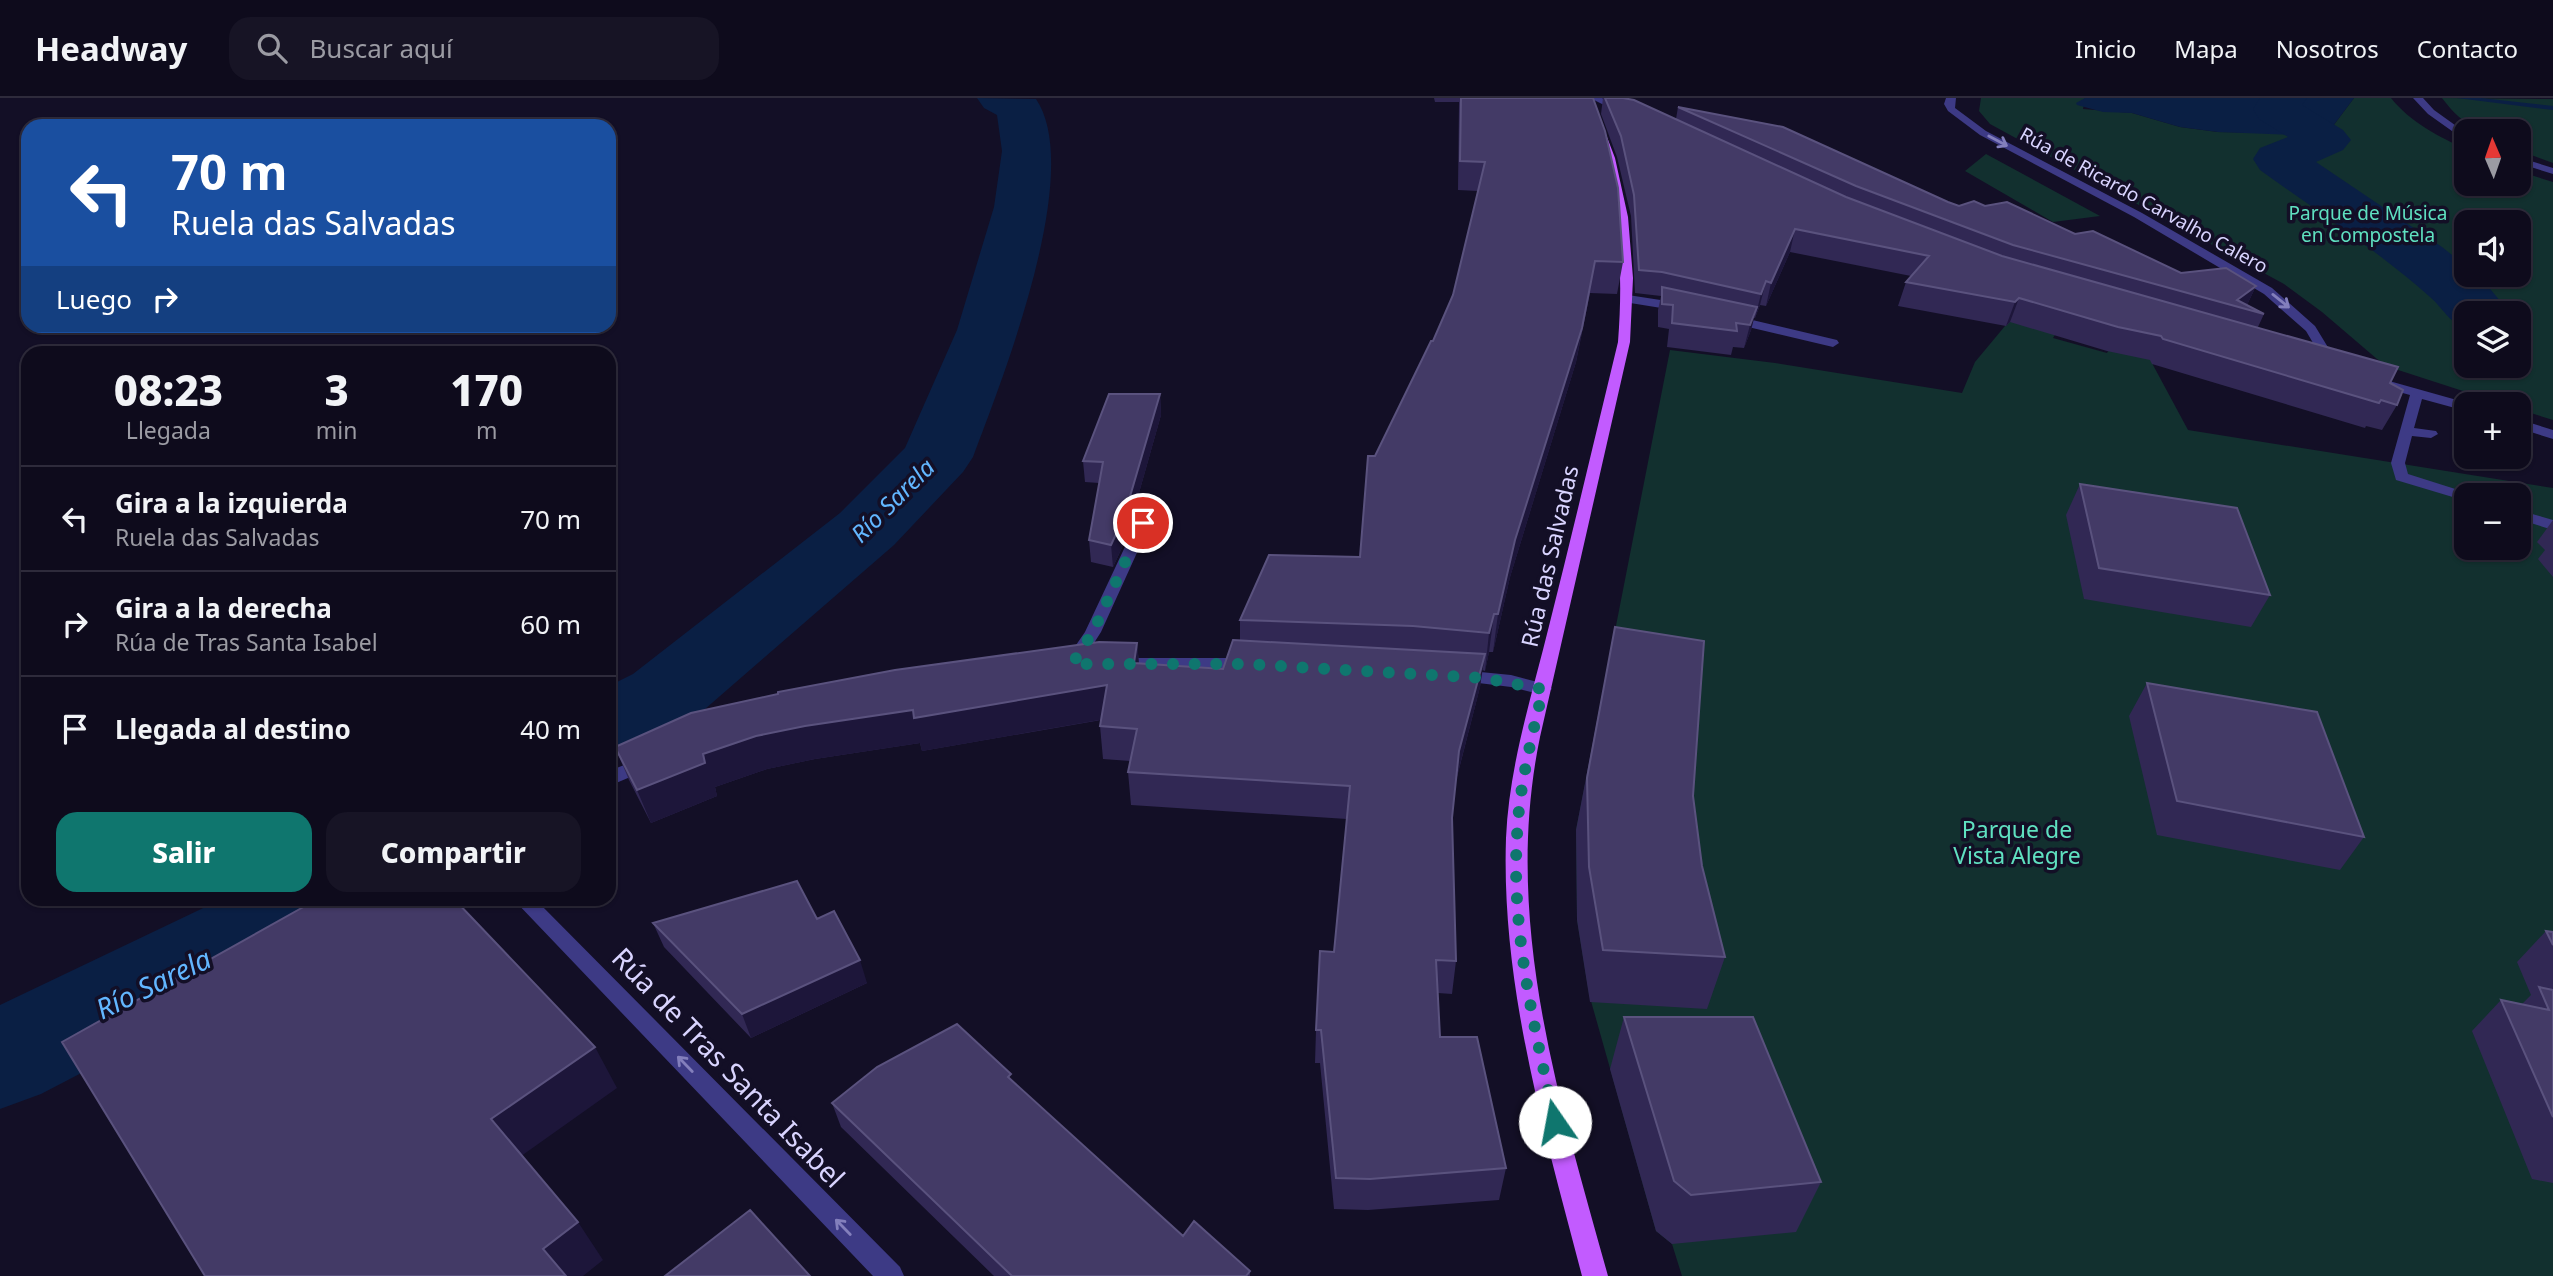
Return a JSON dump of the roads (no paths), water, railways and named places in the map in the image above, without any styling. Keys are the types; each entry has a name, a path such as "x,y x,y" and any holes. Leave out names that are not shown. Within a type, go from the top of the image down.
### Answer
{"main road":[{"name":"Rúa das Salvadas","path":"1587,98 1604,135 1624,221 1628,299 1624,342 1543,689 1516,838 1524,973 1557,1133 1595,1276"}],"street":[{"path":"1595,98 1640,118"},
{"name":"Rúa de Ricardo Carvalho Calero","path":"1951,98 1951,108 1983,133 2138,215 2268,291 2294,312 2315,344 2346,372"},
{"path":"2418,98 2454,130"},
{"path":"2531,164 2553,171"},
{"path":"1628,299 1689,309"},
{"path":"1715,315 1833,344"},
{"path":"2314,363 2454,404"},
{"path":"2417,393 2398,463 2401,477 2454,493"},
{"path":"2531,428 2553,436"},
{"path":"2407,430 2431,434"},
{"path":"1096,664 1066,665 1093,632 1153,502"},
{"path":"2531,518 2553,525"},
{"path":"1121,664 1259,665"},
{"path":"1441,675 1511,681 1543,689"},
{"path":"616,776 660,756"},
{"name":"Rúa de Tras Santa Isabel","path":"530,906 891,1276"}],"water":[{"path":"2085,98 2354,98 2327,134 2322,136 2218,132 2180,127 2132,113 2103,112 2077,105 2076,103"}],"waterway":[{"name":"Río Sarela","path":"616,720 665,695 867,529 937,457 989,330 1021,207 1027,151 1019,109 1000,98"},
{"path":"2284,98 2276,109 2326,140 2278,159 2422,259 2469,301"},
{"path":"2461,98 2553,108"},
{"name":"Río Sarela","path":"0,1059 245,938 292,906"}],"park label":[{"name":"Parque de Música en Compostela","path":"2368,224"},
{"name":"Parque de Vista Alegre","path":"2017,842"}]}
